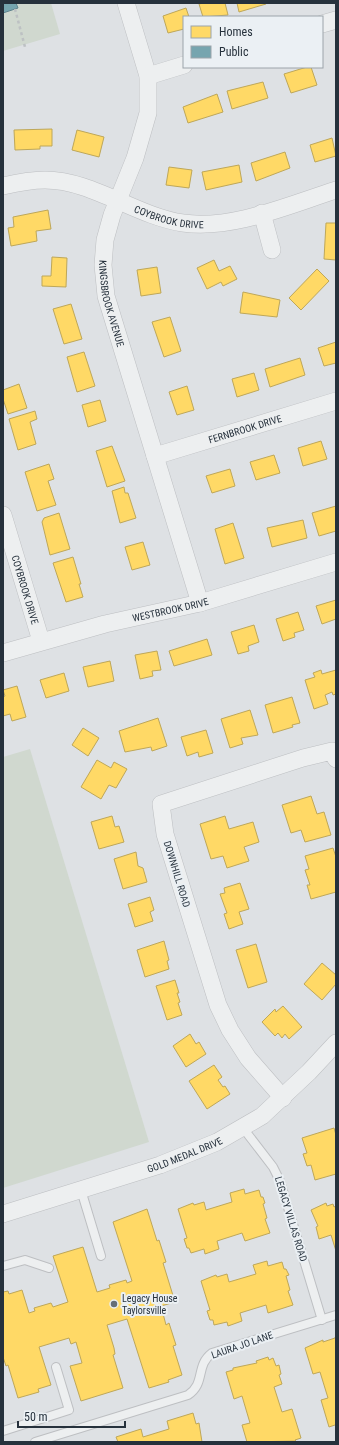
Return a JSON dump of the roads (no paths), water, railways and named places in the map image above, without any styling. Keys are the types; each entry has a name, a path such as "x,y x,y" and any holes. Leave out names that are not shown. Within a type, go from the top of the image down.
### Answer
{"street":[{"name":"KINGSBROOK AVENUE","path":"126,3 148,76 148,113 135,158 117,201 105,240 103,265 106,296 200,603"},
{"path":"323,24 336,20"},
{"path":"148,76 183,65"},
{"name":"COYBROOK DRIVE","path":"3,186 45,180 74,184 158,217 184,223 204,224 233,221 336,190"},
{"path":"262,213 272,250"},
{"name":"FERNBROOK DRIVE","path":"155,456 336,401"},
{"name":"COYBROOK DRIVE","path":"3,515 41,641"},
{"name":"WESTBROOK DRIVE","path":"3,653 105,624 200,603 336,562"},
{"name":"DOWNHILL ROAD","path":"283,1098 248,1058 230,1030 218,1005 165,834 161,804 303,758 334,755"},
{"name":"GOLD MEDAL DRIVE","path":"3,1214 190,1155 243,1128 262,1116 283,1098 336,1043"}],"lane":[{"name":"LEGACY VILLAS ROAD","path":"243,1128 273,1167 280,1182 322,1320"},
{"path":"81,1190 102,1256"},
{"path":"3,1266 25,1260 49,1268"},
{"name":"LAURA JO LANE","path":"35,1442 188,1395 198,1386 201,1366 206,1358 212,1353 336,1315"},
{"path":"3,1431 69,1410 56,1367"}],"place":[{"name":"Legacy House Taylorsville","path":"114,1304"}]}
